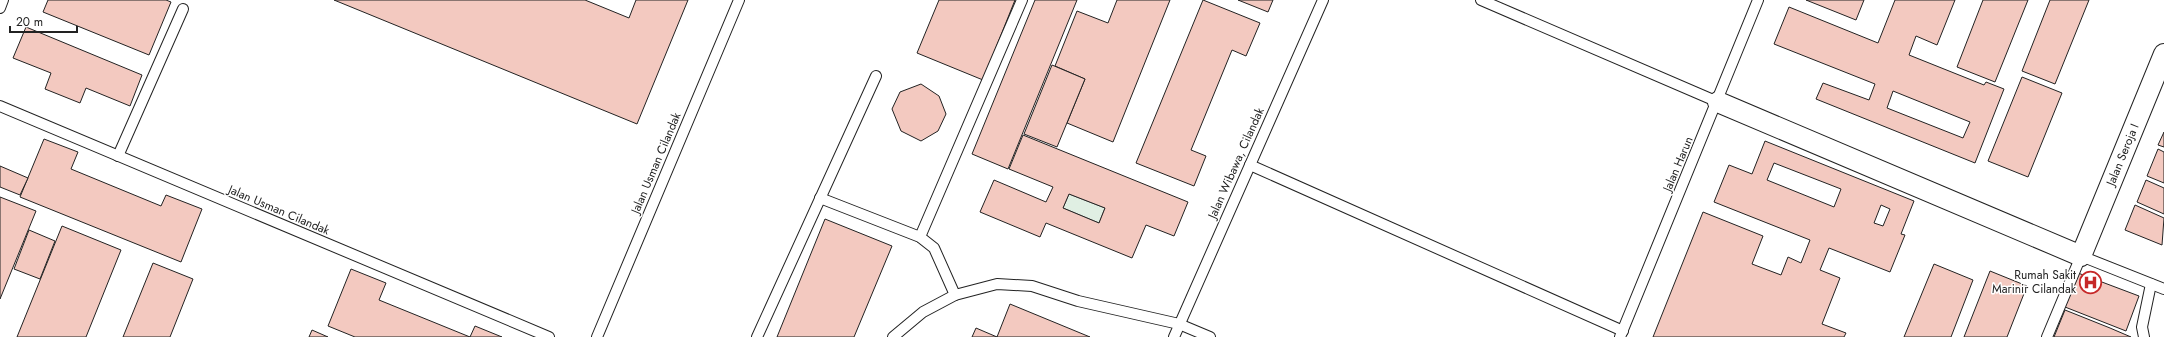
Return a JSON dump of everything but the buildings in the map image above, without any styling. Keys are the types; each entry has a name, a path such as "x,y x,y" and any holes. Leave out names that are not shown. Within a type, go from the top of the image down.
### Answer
{"street":[{"name":"Jalan Seroja I","path":"2081,256 2164,54"},
{"path":"1718,102 2081,256"}],"lane":[{"path":"0,8 4,0"},
{"name":"Jalan Usman Cilandak","path":"597,337 739,0"},
{"path":"920,237 1022,0"},
{"name":"Jalan Wibawa, Cilandak","path":"1174,337 1323,0"},
{"path":"1481,0 1718,102"},
{"name":"Jalan Harun","path":"1622,334 1718,102 1758,0"},
{"path":"118,156 183,9"},
{"path":"757,337 876,76"},
{"name":"Jalan Usman Cilandak","path":"0,106 549,337"},
{"path":"1250,165 1622,334"},
{"path":"820,198 920,237 934,248 955,295"},
{"path":"2047,337 2081,256 2164,289"},
{"path":"893,337 923,312 955,295 997,284 1032,286 1078,301 1179,324 1210,337"},
{"path":"2144,337 2142,327 2151,284"}],"green space":[{"path":"1069,194 1105,208 1099,223 1063,208"}],"place":[{"name":"Rumah Sakit Marinir Cilandak","path":"2091,282"}]}
